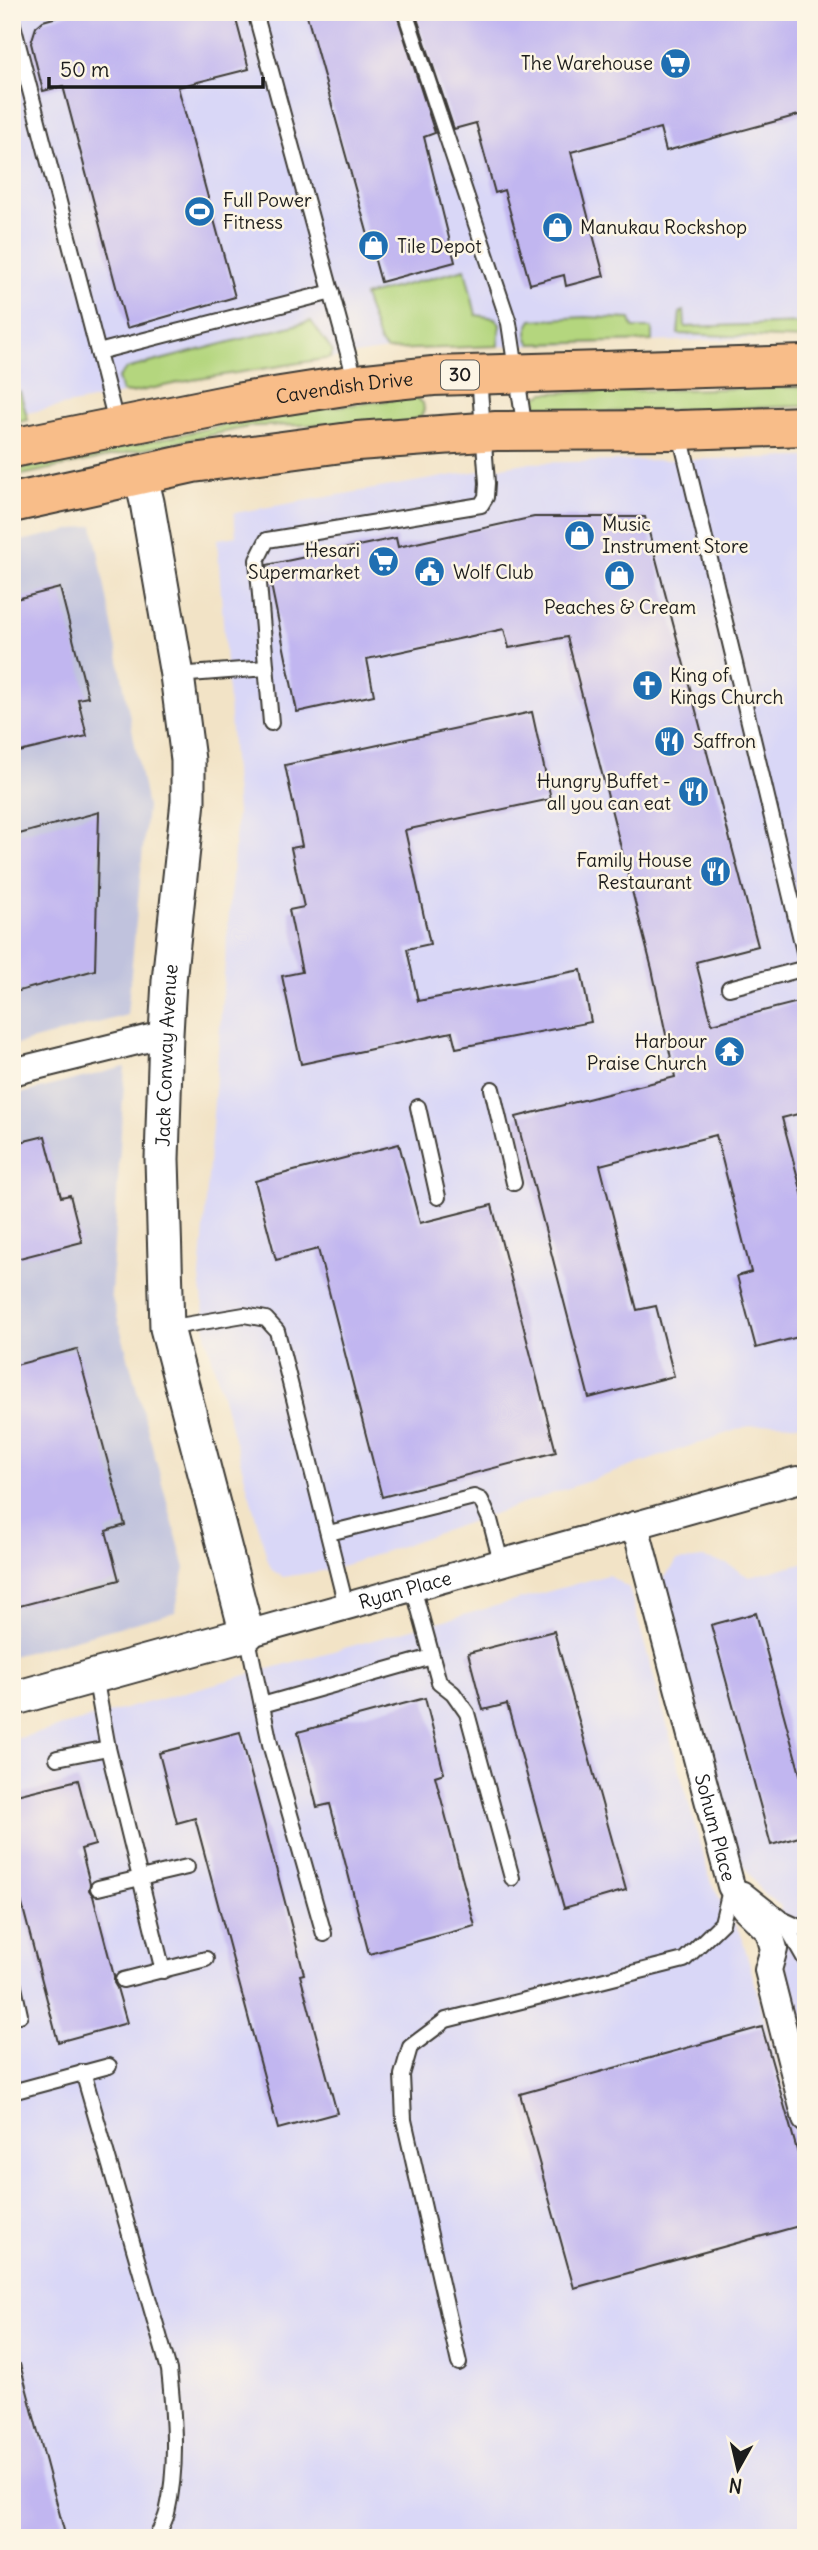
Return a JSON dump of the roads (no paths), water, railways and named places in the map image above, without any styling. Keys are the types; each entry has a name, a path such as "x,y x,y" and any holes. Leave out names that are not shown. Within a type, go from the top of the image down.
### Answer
{"main road":[{"name":"Cavendish Drive","path":"12,448 236,403 357,384 433,376 806,365"},
{"path":"12,503 193,463 357,441 484,432 806,426"}],"street":[{"name":"Jack Conway Avenue","path":"140,474 148,502 188,748 188,801 166,1034 162,1159 167,1328 247,1634"},
{"path":"12,1072 166,1034"},
{"name":"Ryan Place","path":"12,1699 801,1481"},
{"name":"Sohum Place","path":"635,1525 731,1886 744,1907 769,1931 774,1949 768,1970 806,2119"}],"lane":[{"path":"255,12 357,384"},
{"path":"405,12 509,323 525,431"},
{"path":"12,21 117,426"},
{"path":"98,352 331,292"},
{"path":"271,723 257,560 267,540 481,505 486,497 487,483 479,374"},
{"path":"679,430 806,960"},
{"path":"177,675 266,668"},
{"path":"729,988 806,968"},
{"path":"492,1089 514,1183"},
{"path":"418,1107 438,1197"},
{"path":"167,1328 244,1315 266,1319 277,1331 346,1606"},
{"path":"328,1533 474,1497 481,1500 501,1562"},
{"path":"413,1587 439,1682 453,1693 467,1713 512,1878"},
{"path":"247,1634 270,1744 324,1934"},
{"path":"262,1705 432,1657"},
{"path":"95,1676 108,1748 163,1971"},
{"path":"57,1758 108,1748"},
{"path":"98,1888 187,1867"},
{"path":"459,2363 404,2120 401,2075 410,2047 446,2020 684,1959 722,1923 731,1886 744,1889 782,1919 806,1930"},
{"path":"782,1919 806,1961"},
{"path":"124,1980 206,1959"},
{"path":"12,1978 20,2015"},
{"path":"12,2092 109,2066"},
{"path":"83,2072 169,2370 173,2412 173,2465 167,2514 156,2538"}],"place":[{"name":"The Warehouse","path":"676,63"},
{"name":"Full Power Fitness","path":"200,211"},
{"name":"Manukau Rockshop","path":"557,227"},
{"name":"Tile Depot","path":"374,246"},
{"name":"Music Instrument Store","path":"579,535"},
{"name":"Hesari Supermarket","path":"383,561"},
{"name":"Wolf Club","path":"430,572"},
{"name":"Peaches & Cream","path":"620,576"},
{"name":"King of Kings Church","path":"647,686"},
{"name":"Saffron","path":"670,741"},
{"name":"Hungry Buffet - all you can eat","path":"694,792"},
{"name":"Family House Restaurant","path":"715,871"},
{"name":"Harbour Praise Church","path":"730,1052"}]}
